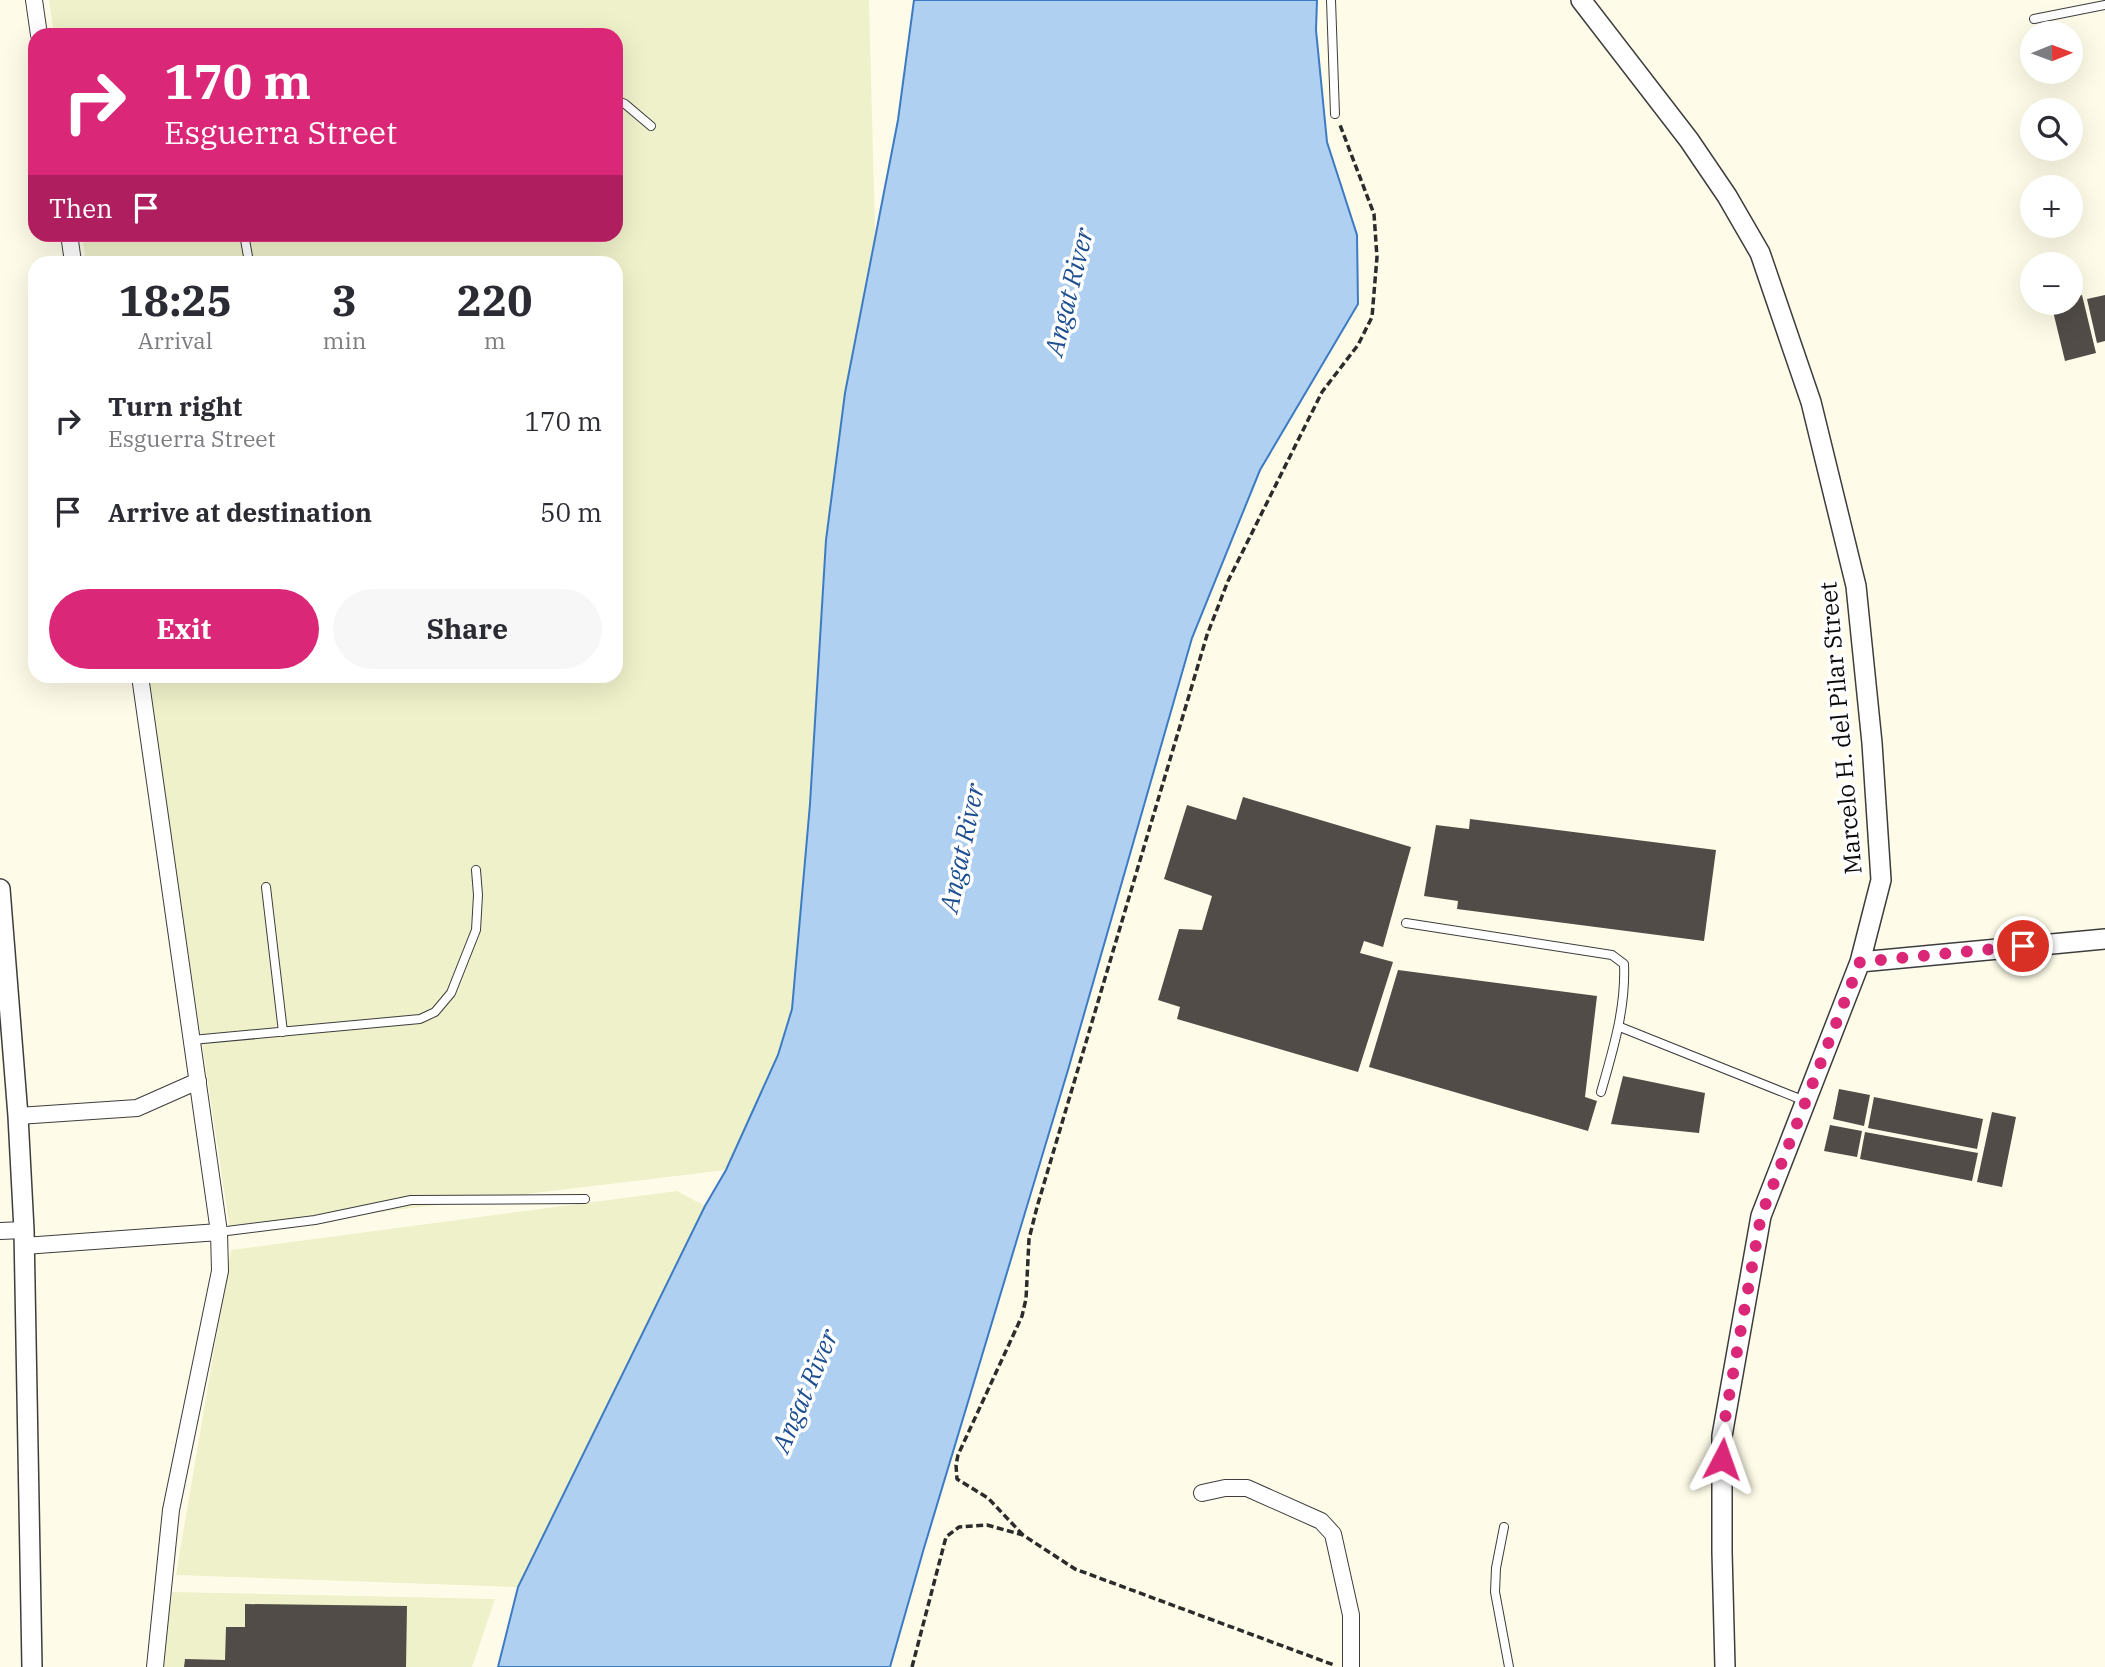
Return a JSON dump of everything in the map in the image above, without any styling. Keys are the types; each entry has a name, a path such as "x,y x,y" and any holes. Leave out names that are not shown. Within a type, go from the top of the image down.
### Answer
{"street":[{"path":"34,0 38,28"},
{"name":"Marcelo H. del Pilar Street","path":"1581,0 1689,140 1760,253 1811,402 1856,586 1872,743 1881,880 1860,962 1761,1216 1722,1436 1725,1667"},
{"path":"140,683 219,1232 220,1271 171,1510 155,1667"},
{"path":"0,889 18,1116 24,1238 32,1667"},
{"path":"1860,962 2105,939"},
{"path":"18,1116 137,1108 198,1081"},
{"path":"0,1231 24,1238 219,1232"},
{"path":"1202,1493 1225,1488 1247,1488 1321,1521 1333,1534 1351,1615 1352,1667"}],"lane":[{"path":"1331,0 1335,114"},
{"path":"2034,19 2105,5"},
{"path":"623,103 651,126"},
{"path":"191,1040 420,1019 435,1012 451,993 476,930 476,870"},
{"path":"266,887 283,1032"},
{"path":"1405,923 1612,955 1624,964 1620,1027 1601,1092"},
{"path":"1620,1027 1805,1101"},
{"path":"219,1232 315,1220 411,1200 585,1199"},
{"path":"1504,1527 1496,1568 1495,1592 1509,1667"}],"path":[{"path":"1335,114 1374,214 1377,257 1372,317 1358,345 1322,392 1228,581 1207,635 1037,1206 1029,1239 1026,1299 1022,1316 958,1455 956,1465 957,1479 988,1498 1023,1535 1075,1569 1340,1667"},
{"path":"912,1667 946,1537 959,1527 987,1525 1023,1535"}],"green space":[{"path":"49,0 869,0 875,232 845,393 826,540 810,804 792,1009 778,1055 726,1170 230,1230 148,683 623,683 623,256 85,256 83,242 623,242 623,28 53,28"},
{"path":"677,1191 705,1206 518,1587 176,1575 231,1250"},
{"path":"172,1592 495,1599 472,1667 159,1667"}],"water":[{"name":"Angat River","path":"914,0 1317,0 1316,30 1327,142 1357,235 1358,304 1260,470 1192,638 1068,1070 890,1667 498,1667 518,1587 705,1206 726,1170 778,1055 792,1009 810,804 826,540 845,393 898,120"}],"building":[{"path":"2105,295 2105,341 2097,343 2087,299"},
{"path":"2083,299 2096,353 2065,361 2054,315 2083,315"},
{"path":"1243,797 1411,847 1383,947 1364,941 1360,953 1393,962 1358,1072 1177,1019 1180,1007 1158,1000 1179,929 1202,930 1212,896 1164,879 1187,805 1236,820"},
{"path":"1470,819 1716,850 1704,941 1457,909 1458,901 1424,896 1436,825 1469,829"},
{"path":"1398,970 1597,996 1585,1097 1597,1101 1588,1131 1369,1067"},
{"path":"1623,1076 1705,1093 1699,1133 1611,1124"},
{"path":"1839,1089 1870,1095 1864,1126 1833,1119"},
{"path":"1874,1097 1983,1119 1977,1149 1868,1128"},
{"path":"1992,1112 2016,1117 2002,1187 1977,1182"},
{"path":"1830,1125 1862,1131 1857,1157 1824,1151"},
{"path":"1865,1132 1978,1153 1972,1181 1860,1159"},
{"path":"245,1604 407,1606 406,1667 184,1667 185,1659 225,1660 226,1627 245,1627"}],"route":[{"path":"1722,1459 1722,1436 1761,1216 1860,962 2023,946"}]}
